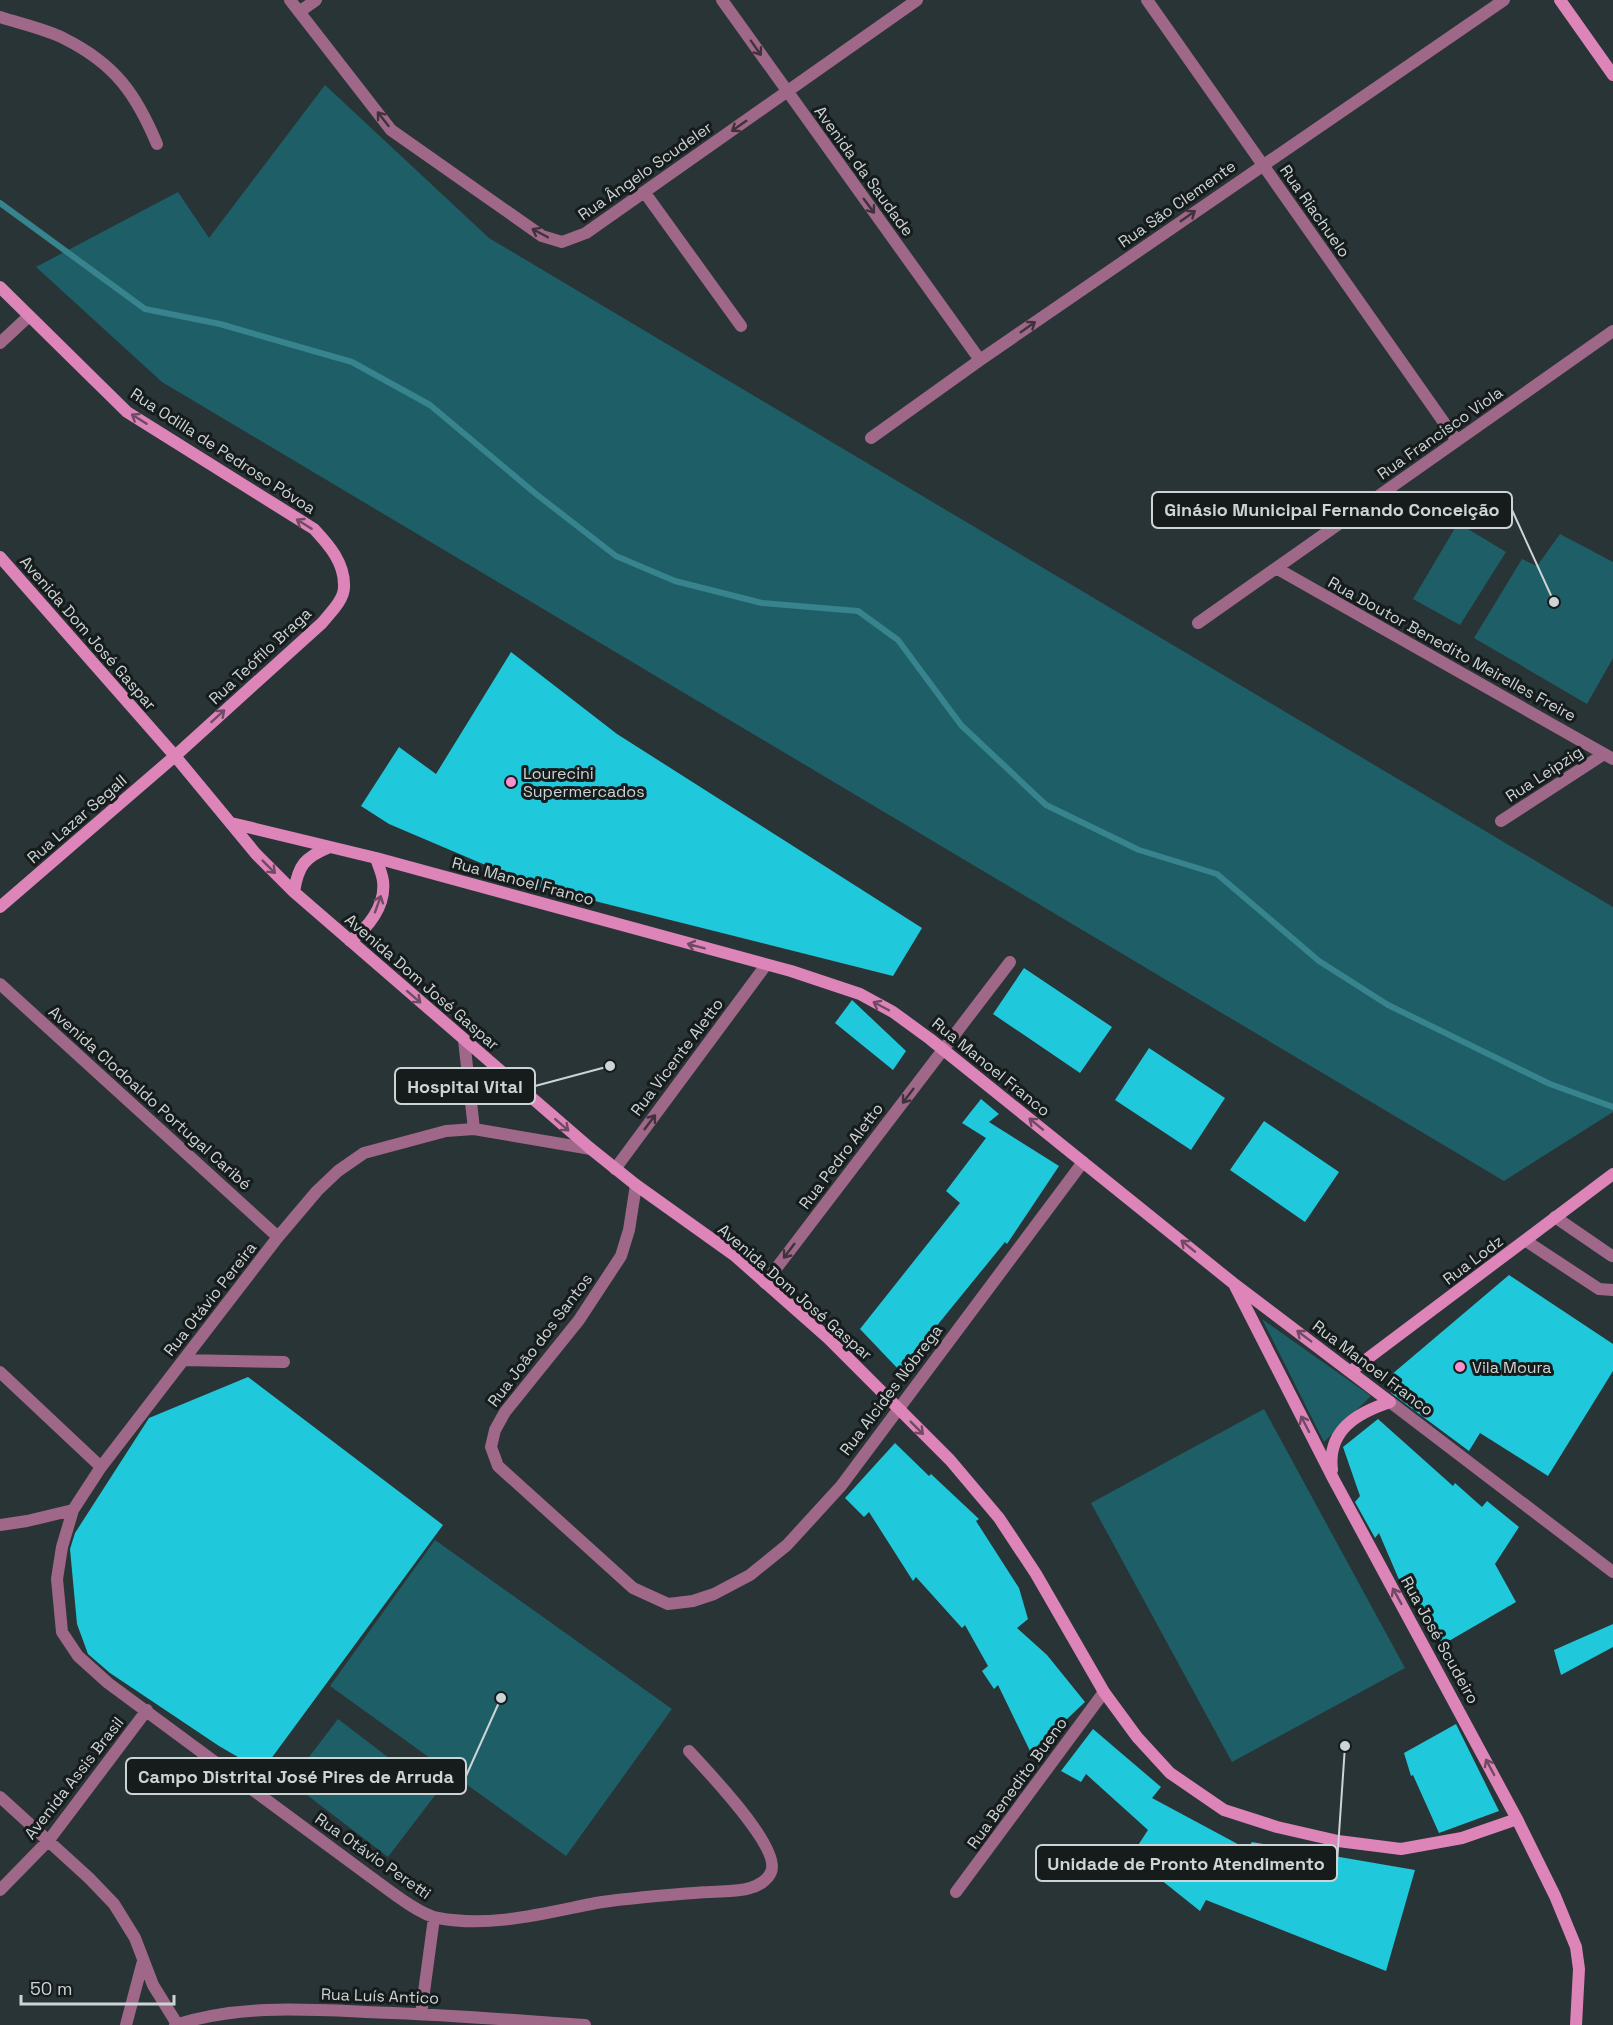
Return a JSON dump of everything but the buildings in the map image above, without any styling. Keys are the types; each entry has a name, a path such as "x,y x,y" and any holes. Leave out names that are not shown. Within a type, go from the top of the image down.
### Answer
{"street":[{"name":"Rua Ângelo Scudeler","path":"290,0 391,130 542,236 562,242 586,233 917,0"},
{"path":"299,12 316,0"},
{"name":"Avenida da Saudade","path":"722,0 980,360"},
{"name":"Rua Riachuelo","path":"1147,0 1457,441"},
{"name":"Rua São Clemente","path":"871,438 980,360 1504,0"},
{"path":"1560,0 1613,75"},
{"path":"0,17 64,38 102,63 126,85 145,115 157,144"},
{"path":"645,192 741,326"},
{"name":"Rua Odilla de Pedroso Póvoa","path":"0,287 127,412 314,530 331,547 341,567"},
{"path":"0,343 29,316"},
{"name":"Rua Francisco Viola","path":"1198,623 1613,331"},
{"name":"Avenida Dom José Gaspar","path":"0,557 175,756 256,854 294,892 615,1169 734,1256 828,1338 950,1460 999,1518 1036,1574 1104,1692 1137,1737 1170,1773 1224,1810 1277,1827 1338,1841 1401,1849 1462,1838 1517,1819"},
{"name":"Rua Teófilo Braga","path":"175,756 322,623 336,605 345,588 341,567"},
{"name":"Rua Doutor Benedito Meirelles Freire","path":"1276,568 1609,757"},
{"name":"Rua Lazar Segall","path":"0,908 175,756"},
{"name":"Rua Leipzig","path":"1501,821 1609,757"},
{"name":"Rua Manoel Franco","path":"231,823 376,858 791,971 860,994 893,1012 944,1050 1233,1283 1613,1572"},
{"path":"294,892 296,879 304,863 315,853 330,847"},
{"path":"350,941 370,924 380,903 383,882 376,858"},
{"name":"Rua Pedro Aletto","path":"765,1283 1010,962"},
{"name":"Rua Vicente Aletto","path":"615,1169 766,966"},
{"name":"Avenida Clodoaldo Portugal Caribé","path":"0,984 278,1237"},
{"path":"464,1040 474,1129"},
{"name":"Rua Otávio Pereira","path":"73,1510 101,1467 278,1237 317,1191 338,1171 364,1153 446,1131 474,1129 591,1149"},
{"name":"Rua Alcides Nóbrega","path":"491,1447 498,1466 503,1472 633,1588 668,1604 693,1601 714,1594 750,1575 787,1545 841,1486 897,1408 1083,1162"},
{"name":"Rua Lodz","path":"1351,1371 1613,1174"},
{"name":"Rua João dos Santos","path":"491,1447 495,1430 505,1412 579,1320 621,1256 629,1230 636,1185"},
{"path":"1555,1217 1612,1256"},
{"path":"1526,1241 1613,1297"},
{"name":"Rua José Scudeiro","path":"1233,1283 1334,1480 1517,1819 1555,1896 1576,1947 1579,1969 1576,2025"},
{"path":"1599,1289 1613,1290"},
{"path":"183,1360 284,1362"},
{"path":"0,1372 101,1467"},
{"path":"1334,1480 1331,1457 1335,1441 1343,1427 1371,1408 1390,1402"},
{"path":"0,1525 73,1510"},
{"name":"Rua Otávio Peretti","path":"73,1510 62,1547 57,1579 62,1632 78,1656 108,1683 368,1875 434,1918 462,1921 496,1920 538,1915 598,1903 736,1890 762,1883 771,1873 773,1861 766,1844 689,1751"},
{"name":"Rua Benedito Bueno","path":"956,1892 1104,1692"},
{"name":"Avenida Assis Brasil","path":"0,1890 49,1840 147,1710"},
{"path":"0,1797 49,1840 114,1904 135,1938 153,1985 176,2025"},
{"path":"421,2014 434,1918"},
{"path":"126,2025 143,1960"},
{"name":"Rua Luís Antico","path":"176,2025 233,2011 326,2010 585,2025"}],"shaded area":[{"path":"325,85 489,238 1613,907 1613,1112 1504,1181 162,382 36,267 178,192 209,238"},
{"path":"1458,523 1506,552 1460,625 1413,599"},
{"path":"1560,534 1613,562 1613,658 1587,704 1474,638 1522,559 1537,566"},
{"path":"1262,1319 1371,1396 1324,1442"},
{"path":"1264,1409 1405,1668 1232,1762 1091,1503"},
{"path":"435,1540 672,1709 566,1856 330,1686"},
{"path":"338,1719 436,1794 388,1857 290,1782"}],"waterway":[{"path":"0,203 145,309 220,324 352,362 430,405 536,494 616,556 675,581 762,603 858,611 898,640 961,725 1046,805 1139,850 1217,874 1319,961 1388,1005 1550,1084 1613,1107"}],"place":[{"name":"Ginásio Municipal Fernando Conceição","path":"1554,602"},
{"name":"Lourecini Supermercados","path":"511,782"},
{"name":"Hospital Vital","path":"610,1066"},
{"name":"Vila Moura","path":"1460,1367"},
{"name":"Campo Distrital José Pires de Arruda","path":"501,1698"},
{"name":"Unidade de Pronto Atendimento","path":"1345,1746"}]}
